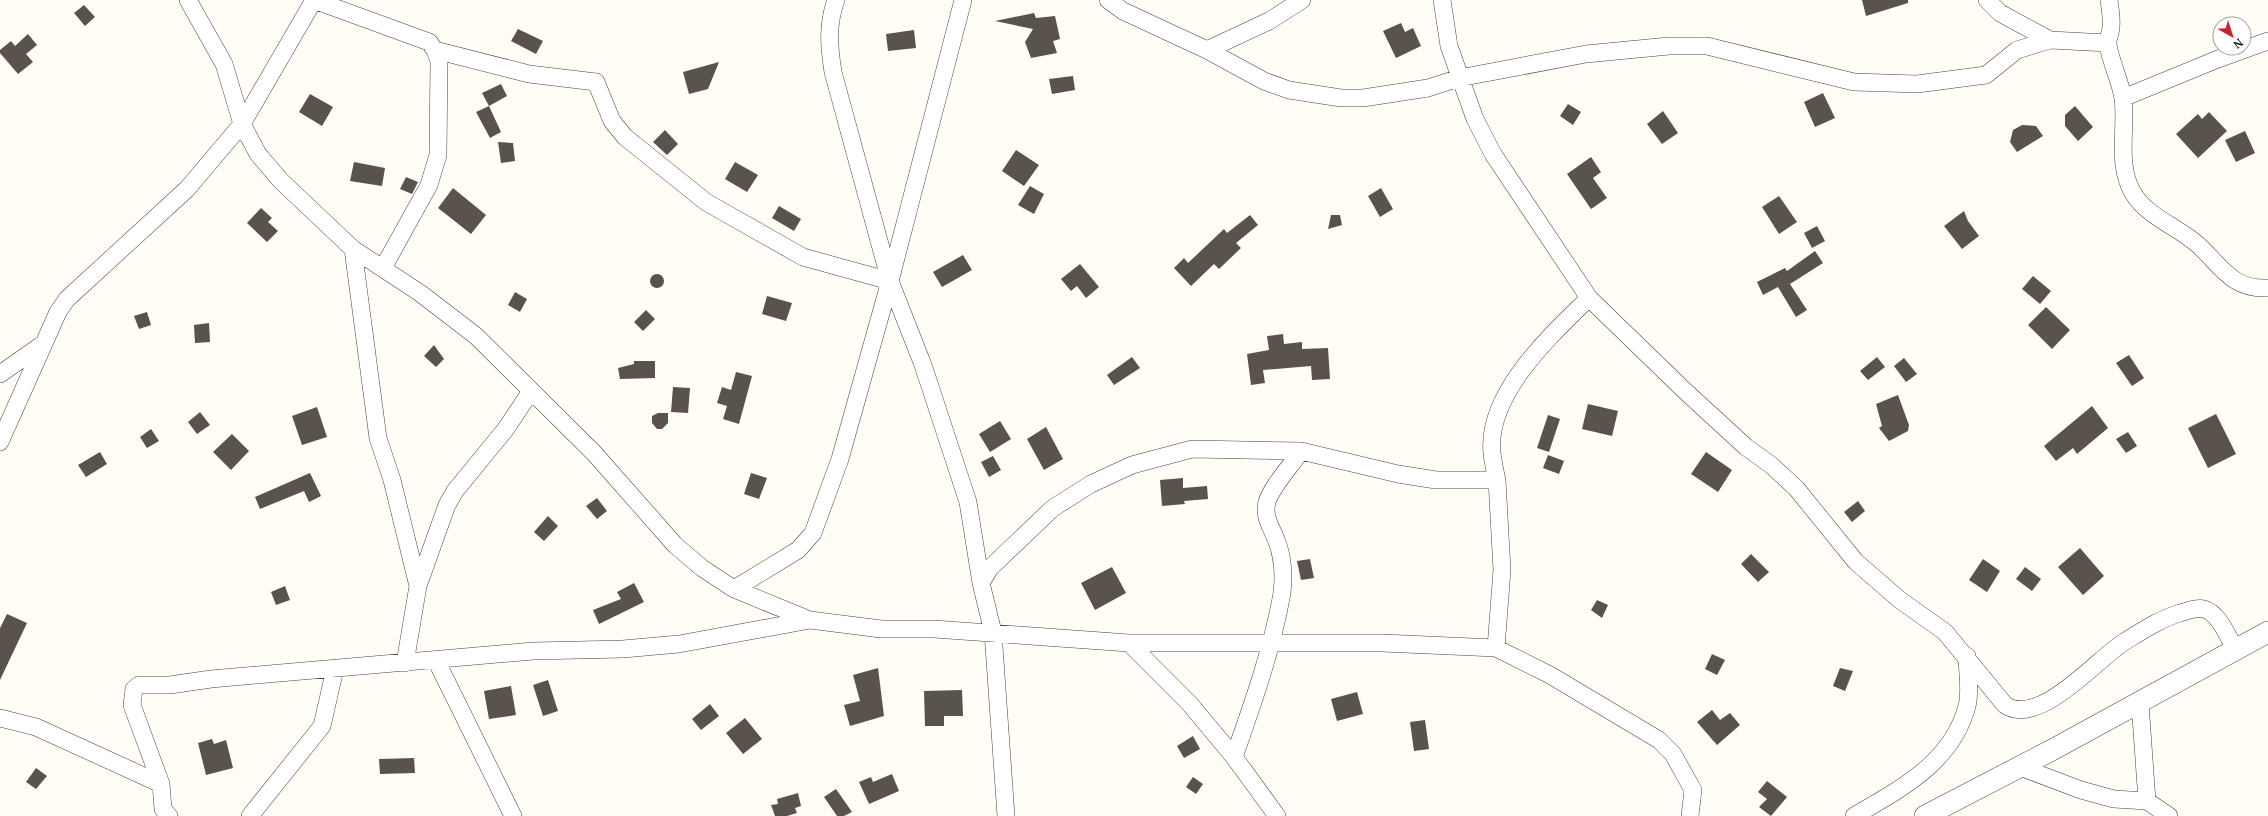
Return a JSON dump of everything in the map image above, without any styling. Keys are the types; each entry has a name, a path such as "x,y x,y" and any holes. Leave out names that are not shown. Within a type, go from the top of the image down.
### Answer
{"street":[{"path":"188,0 224,64 242,124 258,154 282,181 353,249 420,293 476,336 594,453 675,545 702,568 734,589 810,620 881,630 934,629 993,632 1129,643 1382,643 1496,648 1550,675 1659,740 1673,754 1694,790 1690,816"},
{"path":"0,442 43,344 58,312 67,299 186,189 242,124 314,0 430,42 439,61 438,155 429,185 383,268"},
{"path":"836,0 830,17 829,42 833,72 890,281 923,365 968,502 981,583 993,632 1006,816"},
{"path":"734,589 798,550 813,533 840,459 890,281 963,0"},
{"path":"1108,0 1123,10 1207,50 1264,81 1289,90 1341,98 1363,98 1428,88 1459,78 1586,54 1670,46 1707,46 1854,82 1917,84 1986,75 2017,50 2050,40 2108,43"},
{"path":"1207,50 1269,21 1302,0"},
{"path":"1442,0 1449,46 1459,78 1475,119 1493,154 1589,298 1685,391 1746,447 1771,464 1796,488 1856,562 1900,600 1946,632 1967,656 2005,705 2010,708 2024,711 2032,709 2047,701 2089,672 2123,643 2166,618 2193,609 2205,609 2216,618 2235,649"},
{"path":"1987,0 2000,14 2050,40"},
{"path":"2109,0 2112,28 2108,43 2123,98 2123,155 2126,176 2133,194 2145,206 2197,244 2221,271 2238,282 2260,288 2268,288"},
{"path":"2123,98 2218,59 2268,42"},
{"path":"435,50 529,74 596,82 612,121 625,137 706,202 803,257 890,281"},
{"path":"353,249 378,438 392,480 418,586"},
{"path":"1496,648 1502,570 1497,480 1492,452 1493,432 1498,413 1517,377 1533,355 1589,298"},
{"path":"0,374 43,344"},
{"path":"405,664 418,586 447,505 455,491 505,430 531,391"},
{"path":"981,583 990,568 1053,508 1091,484 1132,465 1192,449 1301,451 1398,474 1436,480 1497,480"},
{"path":"1234,758 1273,643 1282,591 1282,566 1278,543 1266,516 1267,504 1270,494 1301,451"},
{"path":"169,816 163,809 161,784 132,705 134,689 139,685 170,685 211,679 405,664 533,651 623,649 679,644 810,620"},
{"path":"1925,816 2140,703 2268,632"},
{"path":"1129,643 1189,703 1234,758 1277,816"},
{"path":"1854,816 1914,781 1944,751 1958,729 1968,704 1967,656"},
{"path":"436,660 513,816"},
{"path":"250,816 322,726 335,669"},
{"path":"2140,703 2147,801"},
{"path":"0,718 36,727 161,784"},
{"path":"2020,767 2081,790 2114,798 2147,801 2169,816"}],"building":[{"path":"1862,0 1908,0 1908,3 1866,16"},
{"path":"84,5 95,17 85,26 74,13"},
{"path":"1034,13 1036,18 1055,16 1060,39 1053,41 1057,53 1031,58 1025,42 1033,29 995,21"},
{"path":"1401,23 1405,32 1413,28 1421,46 1396,58 1383,31"},
{"path":"518,29 543,41 536,54 511,41"},
{"path":"914,30 916,48 888,51 886,34"},
{"path":"28,34 37,45 26,54 33,62 18,74 0,53 0,50 11,41 15,46"},
{"path":"719,62 708,89 689,94 683,72"},
{"path":"1073,76 1075,90 1052,94 1049,79"},
{"path":"501,84 507,96 489,106 482,93"},
{"path":"1823,93 1835,118 1815,127 1804,102"},
{"path":"310,94 333,107 322,126 299,112"},
{"path":"1568,104 1581,112 1573,125 1560,116"},
{"path":"489,106 501,132 490,138 476,112"},
{"path":"2075,106 2093,127 2078,141 2065,126 2065,115"},
{"path":"1663,111 1678,133 1662,144 1647,124"},
{"path":"2209,112 2227,131 2198,158 2176,134 2198,114 2202,119"},
{"path":"2022,125 2036,126 2043,136 2017,152 2010,142 2013,130"},
{"path":"665,130 678,144 667,155 653,142"},
{"path":"2245,131 2255,153 2236,162 2225,140"},
{"path":"498,142 513,143 515,161 501,163"},
{"path":"1016,150 1039,165 1024,186 1002,171"},
{"path":"1591,157 1601,172 1593,178 1607,198 1591,209 1567,174"},
{"path":"354,162 385,168 382,186 350,181"},
{"path":"735,162 758,175 747,192 725,179"},
{"path":"406,177 418,182 412,194 400,189"},
{"path":"1030,186 1044,194 1034,214 1018,205"},
{"path":"453,188 486,215 471,234 438,208"},
{"path":"1381,188 1393,209 1380,217 1368,196"},
{"path":"1779,196 1797,222 1779,234 1762,207"},
{"path":"779,206 801,219 794,231 772,218"},
{"path":"261,208 272,218 268,222 278,231 267,242 247,223"},
{"path":"1964,211 1968,221 1979,236 1962,249 1944,226"},
{"path":"1250,215 1258,225 1236,243 1241,248 1219,269 1214,264 1191,286 1174,268 1184,258 1188,263 1224,229 1227,233"},
{"path":"1331,215 1340,215 1342,225 1328,229"},
{"path":"1817,226 1825,241 1812,248 1804,233"},
{"path":"1815,251 1823,263 1790,284 1807,310 1796,317 1778,287 1763,295 1757,282 1785,268 1787,271"},
{"path":"963,255 972,270 942,287 933,272"},
{"path":"1080,264 1099,287 1086,298 1077,286 1071,291 1061,279"},
{"path":"654,274 660,274 664,278 664,284 660,288 654,288 650,284 650,278"},
{"path":"2033,276 2051,291 2040,304 2022,289"},
{"path":"515,292 527,299 520,312 508,305"},
{"path":"767,296 792,303 786,321 762,314"},
{"path":"2046,307 2070,330 2052,349 2028,325"},
{"path":"646,310 655,319 643,331 634,322"},
{"path":"147,312 151,325 139,329 134,316"},
{"path":"209,323 210,342 195,343 194,325"},
{"path":"1283,334 1284,344 1302,342 1302,349 1328,348 1330,379 1312,380 1311,366 1263,370 1265,383 1251,385 1247,354 1269,350 1267,336"},
{"path":"434,345 444,359 436,367 424,356"},
{"path":"2129,355 2144,378 2132,386 2116,363"},
{"path":"1132,357 1140,368 1114,385 1107,375"},
{"path":"1877,357 1885,367 1868,380 1860,371"},
{"path":"1904,358 1917,374 1906,382 1894,366"},
{"path":"634,361 655,361 655,378 620,379 618,368 634,364"},
{"path":"736,372 752,376 739,424 723,419 727,406 717,403 722,387 731,390"},
{"path":"673,387 690,388 688,413 671,412"},
{"path":"1898,395 1909,425 1908,431 1889,441 1879,428 1882,426 1876,404"},
{"path":"1588,404 1618,411 1612,436 1582,429"},
{"path":"2092,406 2108,428 2077,454 2073,448 2056,461 2044,446"},
{"path":"317,407 327,437 302,445 292,416"},
{"path":"200,412 210,425 197,434 188,422"},
{"path":"658,413 668,413 668,423 662,429 657,429 652,423 652,416"},
{"path":"2216,414 2236,454 2208,468 2188,428"},
{"path":"1548,415 1560,419 1549,452 1537,448"},
{"path":"1000,421 1011,439 990,452 979,434"},
{"path":"1046,427 1063,459 1044,470 1027,439"},
{"path":"151,429 159,441 147,448 140,437"},
{"path":"2128,432 2137,446 2126,453 2116,439"},
{"path":"232,434 249,451 231,470 213,452"},
{"path":"100,452 107,464 86,477 78,465"},
{"path":"1706,452 1732,470 1718,492 1691,474"},
{"path":"1548,455 1564,461 1559,474 1543,468"},
{"path":"993,456 1001,470 989,477 981,462"},
{"path":"310,473 321,496 309,502 304,491 260,509 255,497"},
{"path":"751,473 767,478 759,499 744,494"},
{"path":"1183,478 1183,488 1207,486 1208,499 1184,501 1185,504 1162,506 1160,480"},
{"path":"597,498 607,511 597,519 586,506"},
{"path":"1858,501 1865,511 1852,522 1844,512"},
{"path":"548,516 558,526 544,541 534,532"},
{"path":"2080,548 2104,576 2083,595 2058,567"},
{"path":"1751,554 1769,572 1758,582 1741,564"},
{"path":"1310,559 1314,578 1301,580 1297,561"},
{"path":"1983,559 2000,571 1987,592 1969,580"},
{"path":"1112,567 1126,593 1095,610 1081,583"},
{"path":"2025,567 2041,579 2032,591 2016,579"},
{"path":"634,583 644,602 599,624 593,610 621,599 617,592"},
{"path":"285,586 290,600 276,605 271,592"},
{"path":"1597,600 1608,605 1602,618 1591,610"},
{"path":"7,614 27,623 0,680 0,628"},
{"path":"1712,654 1725,660 1717,675 1705,669"},
{"path":"878,668 884,716 850,726 844,705 860,701 853,675"},
{"path":"1840,668 1853,671 1845,691 1833,686"},
{"path":"548,680 558,711 543,716 533,685"},
{"path":"511,686 516,715 489,719 484,691"},
{"path":"962,690 963,716 944,716 944,726 925,726 924,691"},
{"path":"1357,692 1363,714 1337,721 1331,699"},
{"path":"710,704 719,716 701,730 692,719"},
{"path":"1712,710 1720,720 1730,713 1740,725 1717,745 1697,722"},
{"path":"745,718 762,739 743,754 726,733"},
{"path":"1425,720 1429,749 1414,751 1410,722"},
{"path":"1193,736 1200,749 1184,758 1177,746"},
{"path":"212,739 214,744 226,740 233,768 206,775 198,743"},
{"path":"414,758 415,773 380,774 379,759"},
{"path":"36,768 47,776 36,789 26,782"},
{"path":"892,774 899,791 869,804 859,782 871,777 873,782"},
{"path":"1193,777 1203,784 1196,794 1186,787"},
{"path":"1767,781 1787,797 1771,816 1759,807 1767,799 1758,792"},
{"path":"836,789 852,812 844,816 837,816 824,797"},
{"path":"798,793 801,806 795,808 797,813 787,816 775,816 771,805 778,804 777,799"}]}
